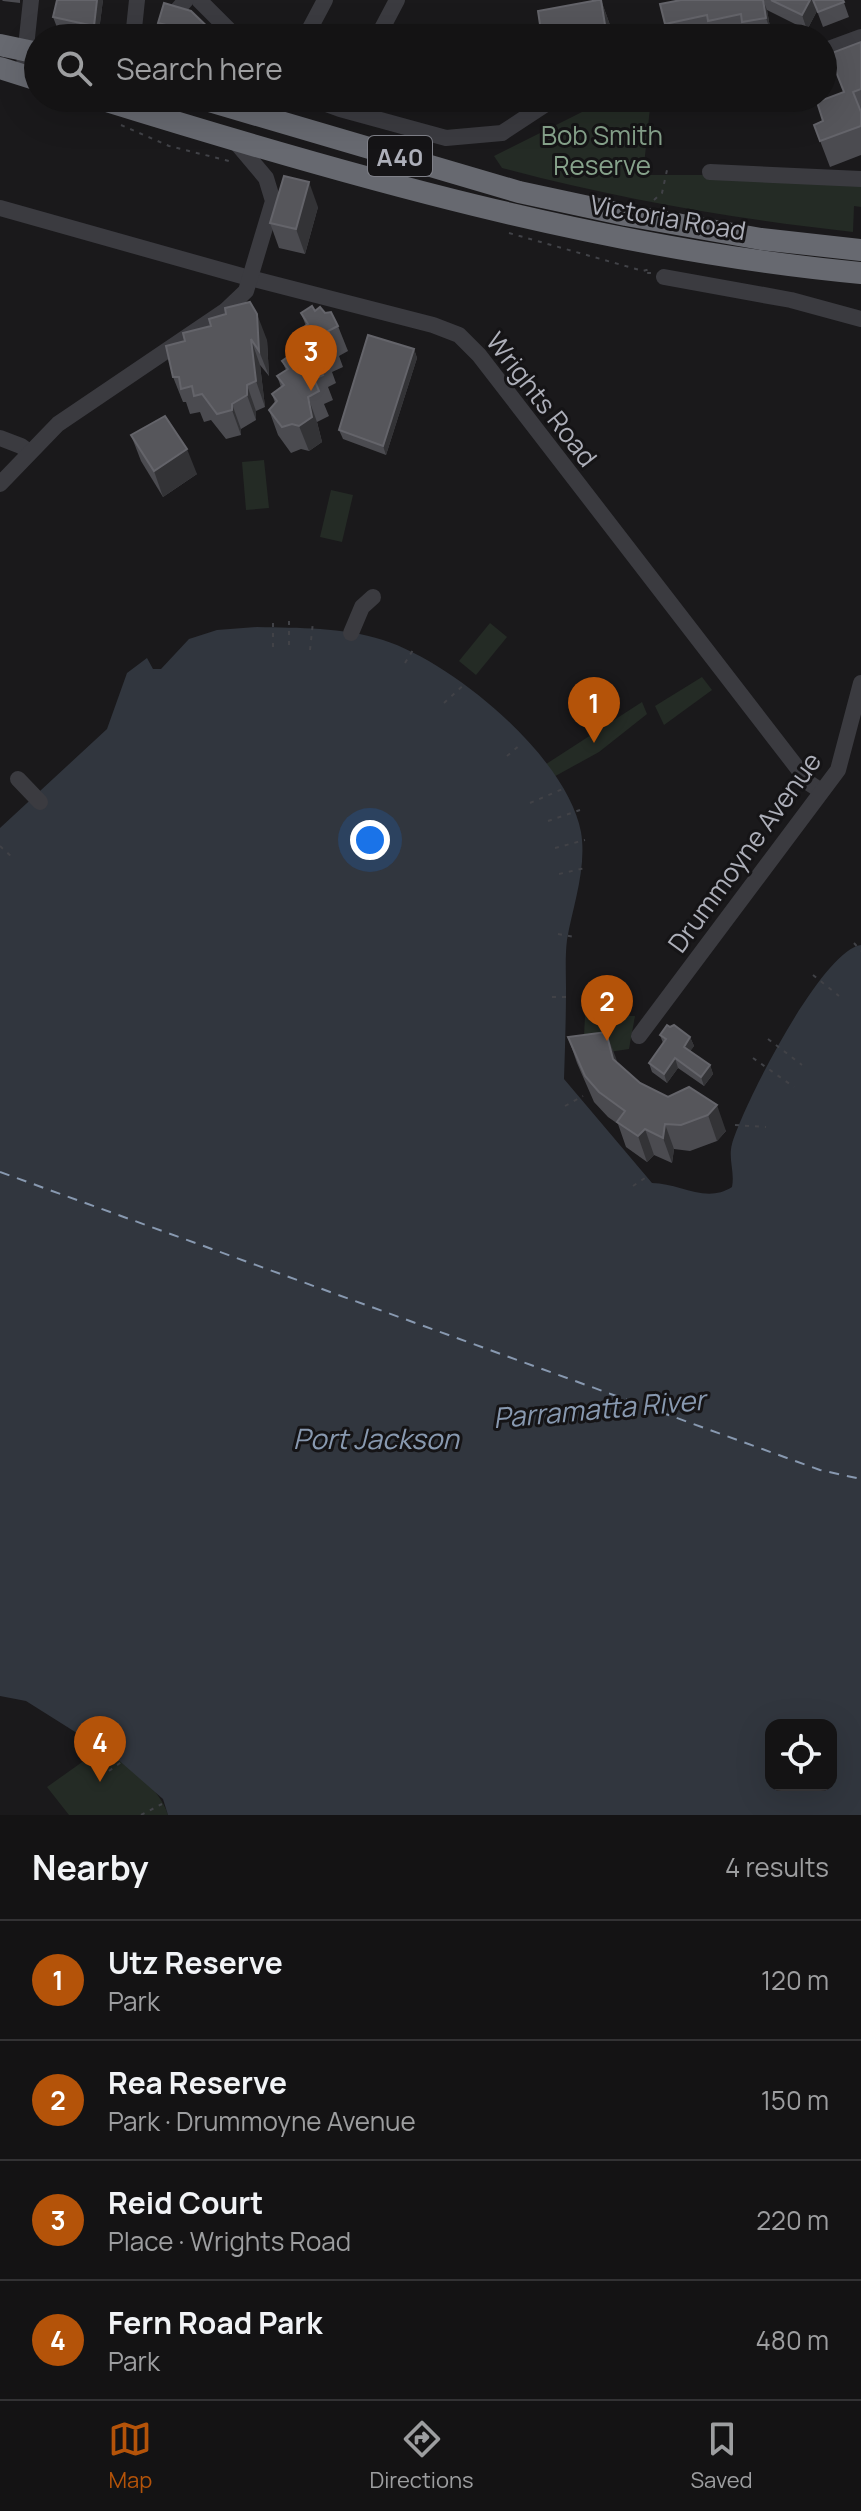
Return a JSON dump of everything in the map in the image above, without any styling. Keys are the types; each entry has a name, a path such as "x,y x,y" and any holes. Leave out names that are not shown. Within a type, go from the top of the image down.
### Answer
{"highway":[{"path":"0,45 24,60"},
{"path":"0,68 24,66"},
{"name":"Victoria Road","path":"128,112 517,215 656,246 861,273"},
{"path":"159,112 168,120"},
{"name":"Victoria Road","path":"262,112 519,192 761,239 861,250"}],"street":[{"path":"31,0 31,24"},
{"path":"134,24 137,0"},
{"path":"199,0 220,24"},
{"path":"312,24 325,0"},
{"path":"384,24 397,0"},
{"path":"837,46 861,37"},
{"path":"367,112 446,138 502,133 534,112"},
{"path":"0,484 29,452 74,412 236,303 246,291 272,208 272,192 262,172 233,139"},
{"path":"710,172 861,179"},
{"name":"Wrights Road","path":"0,208 444,328 465,340 809,783 821,791"},
{"path":"664,277 791,300 861,319"},
{"path":"0,438 29,452"},
{"path":"351,633 362,607 373,597"},
{"name":"Drummoyne Avenue","path":"639,1036 838,770 861,683"},
{"path":"18,779 40,802"}],"path":[{"path":"118,124 169,146 234,162"},
{"path":"649,204 662,193 667,170"},
{"path":"273,619 273,647"},
{"path":"289,621 289,648"},
{"path":"310,650 313,622"},
{"path":"405,663 413,650"},
{"path":"444,703 466,683"},
{"path":"507,756 521,744"},
{"path":"530,803 565,788"},
{"path":"548,821 580,810"},
{"path":"555,848 585,840"},
{"path":"0,846 14,859"},
{"path":"559,874 585,868"},
{"path":"558,934 575,937"},
{"path":"854,943 861,951"},
{"path":"813,975 839,996"},
{"path":"552,997 572,997"},
{"path":"768,1039 802,1065"},
{"path":"753,1058 794,1087"},
{"path":"565,1106 583,1096"},
{"path":"735,1125 766,1127"},
{"path":"633,1186 648,1176"},
{"path":"80,1744 91,1728"},
{"path":"109,1771 124,1760"},
{"path":"141,1815 162,1804"}],"green space":[{"name":"Bob Smith Reserve","path":"582,112 650,112 643,175 703,175 858,185 861,187 861,207 854,206 853,232 764,221 589,189 502,168 494,156"},
{"path":"264,460 269,508 246,510 242,462"},
{"path":"331,490 353,495 342,542 320,537"},
{"path":"490,623 507,637 476,675 459,661"},
{"path":"702,677 712,690 664,725 655,706"},
{"path":"642,702 647,714 599,752 550,779 540,768"},
{"path":"585,1016 635,1016 629,1049 583,1056"},
{"path":"102,1748 150,1786 164,1804 168,1815 69,1815 47,1787"}],"water":[{"name":"Port Jackson","path":"257,627 336,630 383,640 411,651 442,669 503,716 531,744 554,773 571,803 581,832 581,873 566,946 564,1079 652,1183 712,1194 732,1187 732,1144 767,1065 826,973 845,953 861,945 861,1815 168,1815 163,1799 115,1757 26,1701 0,1696 0,828 107,729 127,673 147,658 153,669 161,669 189,639 217,630"}],"building":[{"path":"57,0 97,0 94,24 53,17"},
{"path":"601,0 605,24 540,24 538,11"},
{"path":"681,0 763,0 766,18 742,22 741,14 708,21 707,15 665,24 660,4"},
{"path":"771,0 810,0 802,15"},
{"path":"813,0 843,0 844,2 818,12"},
{"path":"164,3 191,11 204,24 162,24 158,23"},
{"path":"861,42 861,89 853,92 861,112 861,126 820,141 814,125 823,121 820,112 837,112 837,95 844,92 837,74 837,51"},
{"path":"284,176 309,182 296,229 270,223"},
{"path":"250,302 257,314 259,351 251,339 256,381 247,385 247,395 232,404 232,410 217,414 202,394 194,396 192,386 181,389 179,377 173,377 166,346 185,341 183,333 211,326 209,319 226,314 225,308"},
{"path":"312,306 315,311 320,307 325,313 331,312 338,326 328,331 333,342 322,347 327,357 317,362 323,375 314,379 319,391 308,397 312,417 299,426 292,424 282,427 269,410 277,401 272,394 284,385 277,376 288,369 282,361 293,353 288,346 302,336 298,331 308,324 301,313"},
{"path":"368,335 414,349 383,446 339,430"},
{"path":"165,416 187,449 154,471 131,435"},
{"path":"667,1025 674,1025 690,1037 684,1047 710,1065 701,1077 675,1058 664,1074 649,1063 666,1039 660,1035"},
{"path":"606,1032 613,1059 640,1083 668,1097 689,1087 717,1105 708,1115 681,1125 665,1124 663,1138 645,1129 638,1136 617,1122 625,1111 599,1092 585,1076 568,1037"}],"ferry route":[{"path":"0,1172 820,1470 861,1479"}],"place":[{"name":"Reid Court","path":"311,391"},
{"name":"Utz Reserve","path":"594,743"},
{"name":"Rea Reserve","path":"607,1041"},
{"name":"Fern Road Park","path":"100,1782"}],"water label":[{"name":"Parramatta River","path":"599,1408"}]}
